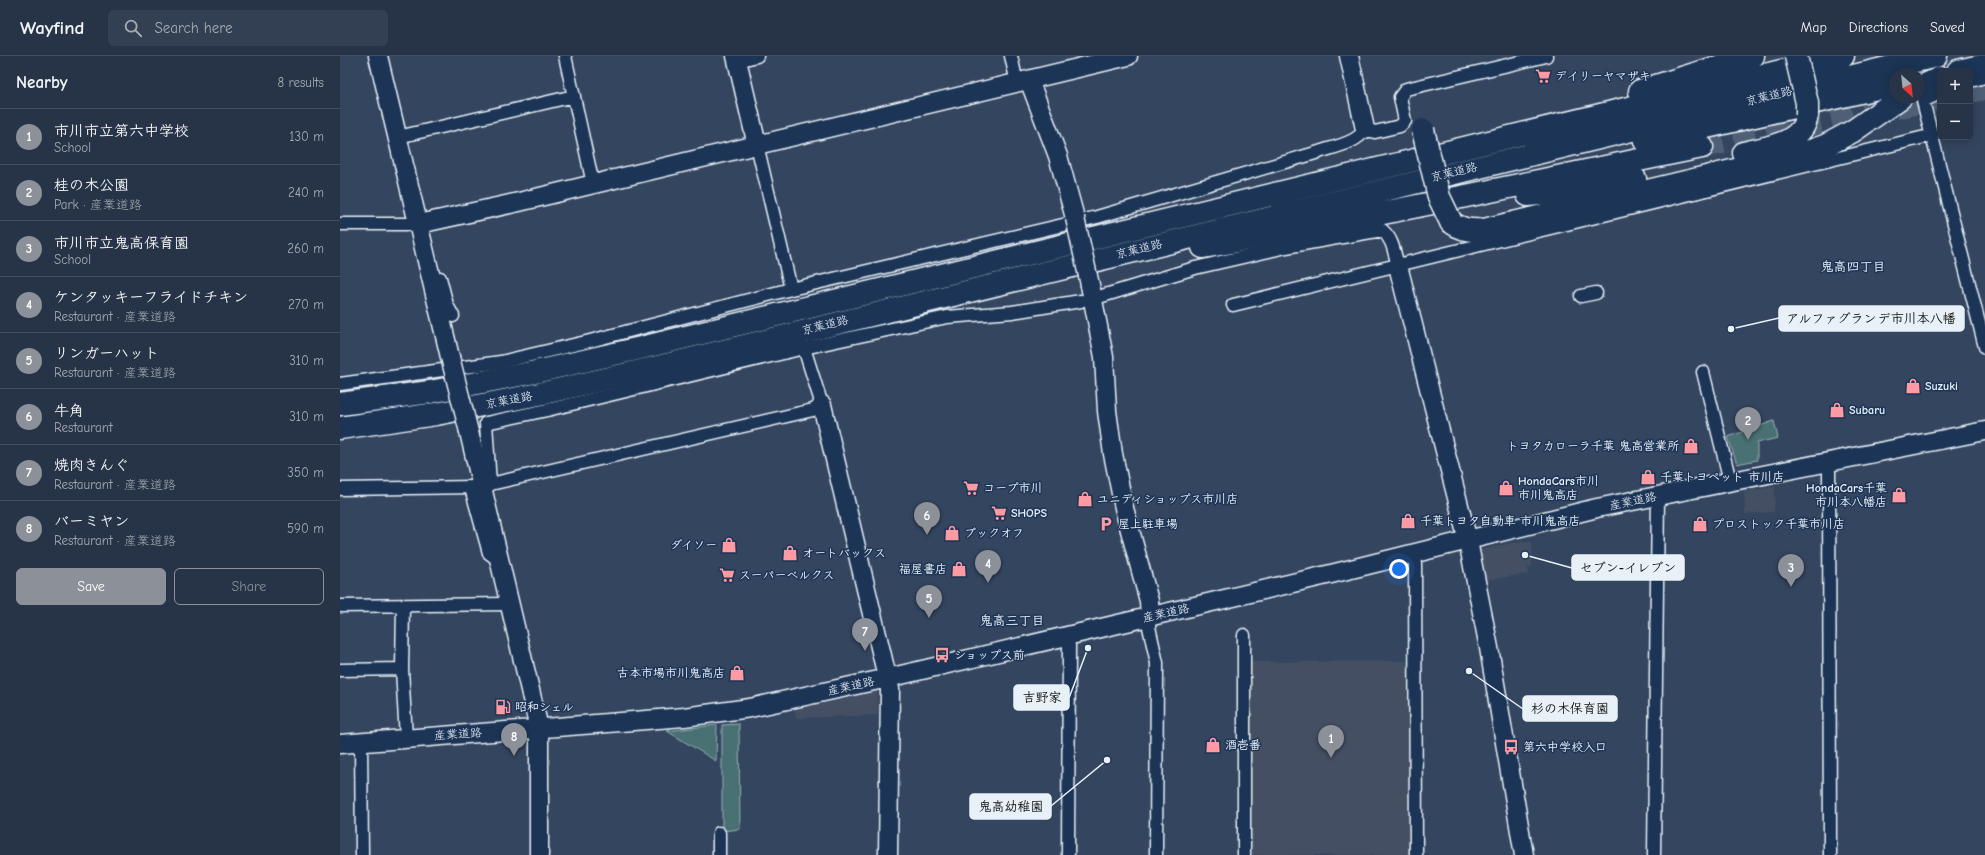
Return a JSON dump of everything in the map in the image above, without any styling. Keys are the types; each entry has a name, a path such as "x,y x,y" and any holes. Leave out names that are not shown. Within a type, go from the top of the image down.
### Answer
{"highway":[{"path":"1442,152 1753,56"},
{"path":"1406,209 1580,190 1626,181 1782,143 1799,134 1805,124 1807,114 1807,103 1796,56"},
{"name":"京葉道路","path":"340,404 430,392 535,372 1843,56"},
{"name":"京葉道路","path":"340,428 436,414 539,394 1936,56"},
{"path":"1970,68 1985,64"},
{"path":"1925,78 1937,76"},
{"path":"1925,85 1937,78"},
{"path":"1407,183 1623,146 1889,85"},
{"path":"1423,130 1439,197 1451,222 1458,227 1468,230 1484,230 1799,155 1825,146 1846,135 1891,104"},
{"path":"1005,282 1265,236 1406,209 1702,147"}],"street":[{"path":"378,56 539,728 539,855"},
{"path":"564,56 593,184"},
{"path":"758,56 736,59 758,145 791,289"},
{"path":"1011,56 1058,156 1096,291 1103,350 1107,411 1112,454 1124,508 1149,601 1149,627 1157,663 1156,855"},
{"path":"340,224 419,224 758,145 1128,56"},
{"path":"340,384 501,362 586,342 791,289 1097,217 1319,152 1361,135 1365,129 1349,56"},
{"path":"1365,129 1375,132 1403,124 1405,117 1400,97 1406,89 1546,56"},
{"path":"1973,79 1985,77"},
{"path":"1937,94 1923,101 1933,135 1985,347"},
{"path":"398,137 574,96"},
{"path":"1233,305 1933,135"},
{"path":"419,224 427,232 447,305 453,316"},
{"path":"1096,291 1286,247 1382,230 1388,236 1392,243 1468,541 1489,648 1524,855"},
{"path":"1581,296 1596,293"},
{"path":"500,563 489,553 481,486 486,423 547,410 804,348 947,317 1012,312 1081,301"},
{"path":"804,348 822,405 890,689 888,855"},
{"path":"1703,372 1730,481"},
{"path":"340,489 481,486 813,410 822,405"},
{"name":"産業道路","path":"340,744 360,741 684,717 719,713 790,700 1468,541 1597,508 1985,431"},
{"path":"1829,462 1830,855"},
{"path":"1654,855 1658,495"},
{"path":"1413,554 1415,564 1416,855"},
{"path":"340,606 510,604"},
{"path":"403,606 402,668 406,738"},
{"path":"1244,634 1244,855"},
{"path":"1066,636 1069,646 1068,855"},
{"path":"340,670 402,668"},
{"path":"360,741 362,855"},
{"path":"719,833 719,855"}],"shaded area":[{"path":"1775,487 1774,512 1745,514 1744,491"},
{"path":"1532,542 1532,567 1528,567 1528,574 1485,580 1480,550 1512,543"},
{"path":"1412,661 1412,855 1250,855 1251,662"},
{"path":"877,691 878,715 796,718 795,710"}],"green space":[{"path":"1774,421 1778,438 1757,443 1757,460 1737,464 1728,437"},
{"path":"739,724 740,829 722,831 722,725"},
{"path":"717,725 716,761 667,731"}],"tunnel":[{"path":"1973,91 1985,89"},
{"path":"1702,147 1937,100"}],"place":[{"name":"デイリーヤマザキ","path":"1543,76"},
{"name":"アルファグランデ市川本八幡","path":"1731,329"},
{"name":"Suzuki","path":"1913,386"},
{"name":"Subaru","path":"1837,410"},
{"name":"桂の木公園","path":"1748,440"},
{"name":"トヨタカローラ千葉 鬼高営業所","path":"1691,446"},
{"name":"千葉トヨペット 市川店","path":"1648,477"},
{"name":"コープ市川","path":"971,488"},
{"name":"HondaCars市川 市川鬼高店","path":"1506,488"},
{"name":"HondaCars千葉 市川本八幡店","path":"1899,495"},
{"name":"ユニディショップス市川店","path":"1085,499"},
{"name":"SHOPS","path":"999,513"},
{"name":"千葉トヨタ自動車 市川鬼高店","path":"1408,521"},
{"name":"屋上駐車場","path":"1106,524"},
{"name":"プロストック千葉市川店","path":"1700,524"},
{"name":"ブックオフ","path":"952,533"},
{"name":"牛角","path":"927,535"},
{"name":"ダイソー","path":"729,545"},
{"name":"オートバックス","path":"790,553"},
{"name":"セブン-イレブン","path":"1525,555"},
{"name":"福屋書店","path":"959,569"},
{"name":"スーパーベルクス","path":"727,575"},
{"name":"ケンタッキーフライドチキン","path":"988,583"},
{"name":"市川市立鬼高保育園","path":"1791,587"},
{"name":"リンガーハット","path":"929,618"},
{"name":"吉野家","path":"1088,648"},
{"name":"焼肉きんぐ","path":"865,651"},
{"name":"ショップス前","path":"942,655"},
{"name":"杉の木保育園","path":"1469,671"},
{"name":"古本市場市川鬼高店","path":"737,673"},
{"name":"昭和シェル","path":"503,707"},
{"name":"酒壱番","path":"1213,745"},
{"name":"第六中学校入口","path":"1511,747"},
{"name":"バーミヤン","path":"514,756"},
{"name":"市川市立第六中学校","path":"1331,758"},
{"name":"鬼高幼稚園","path":"1107,760"}],"district":[{"name":"鬼高四丁目","path":"1853,266"},
{"name":"鬼高三丁目","path":"1012,620"}]}
